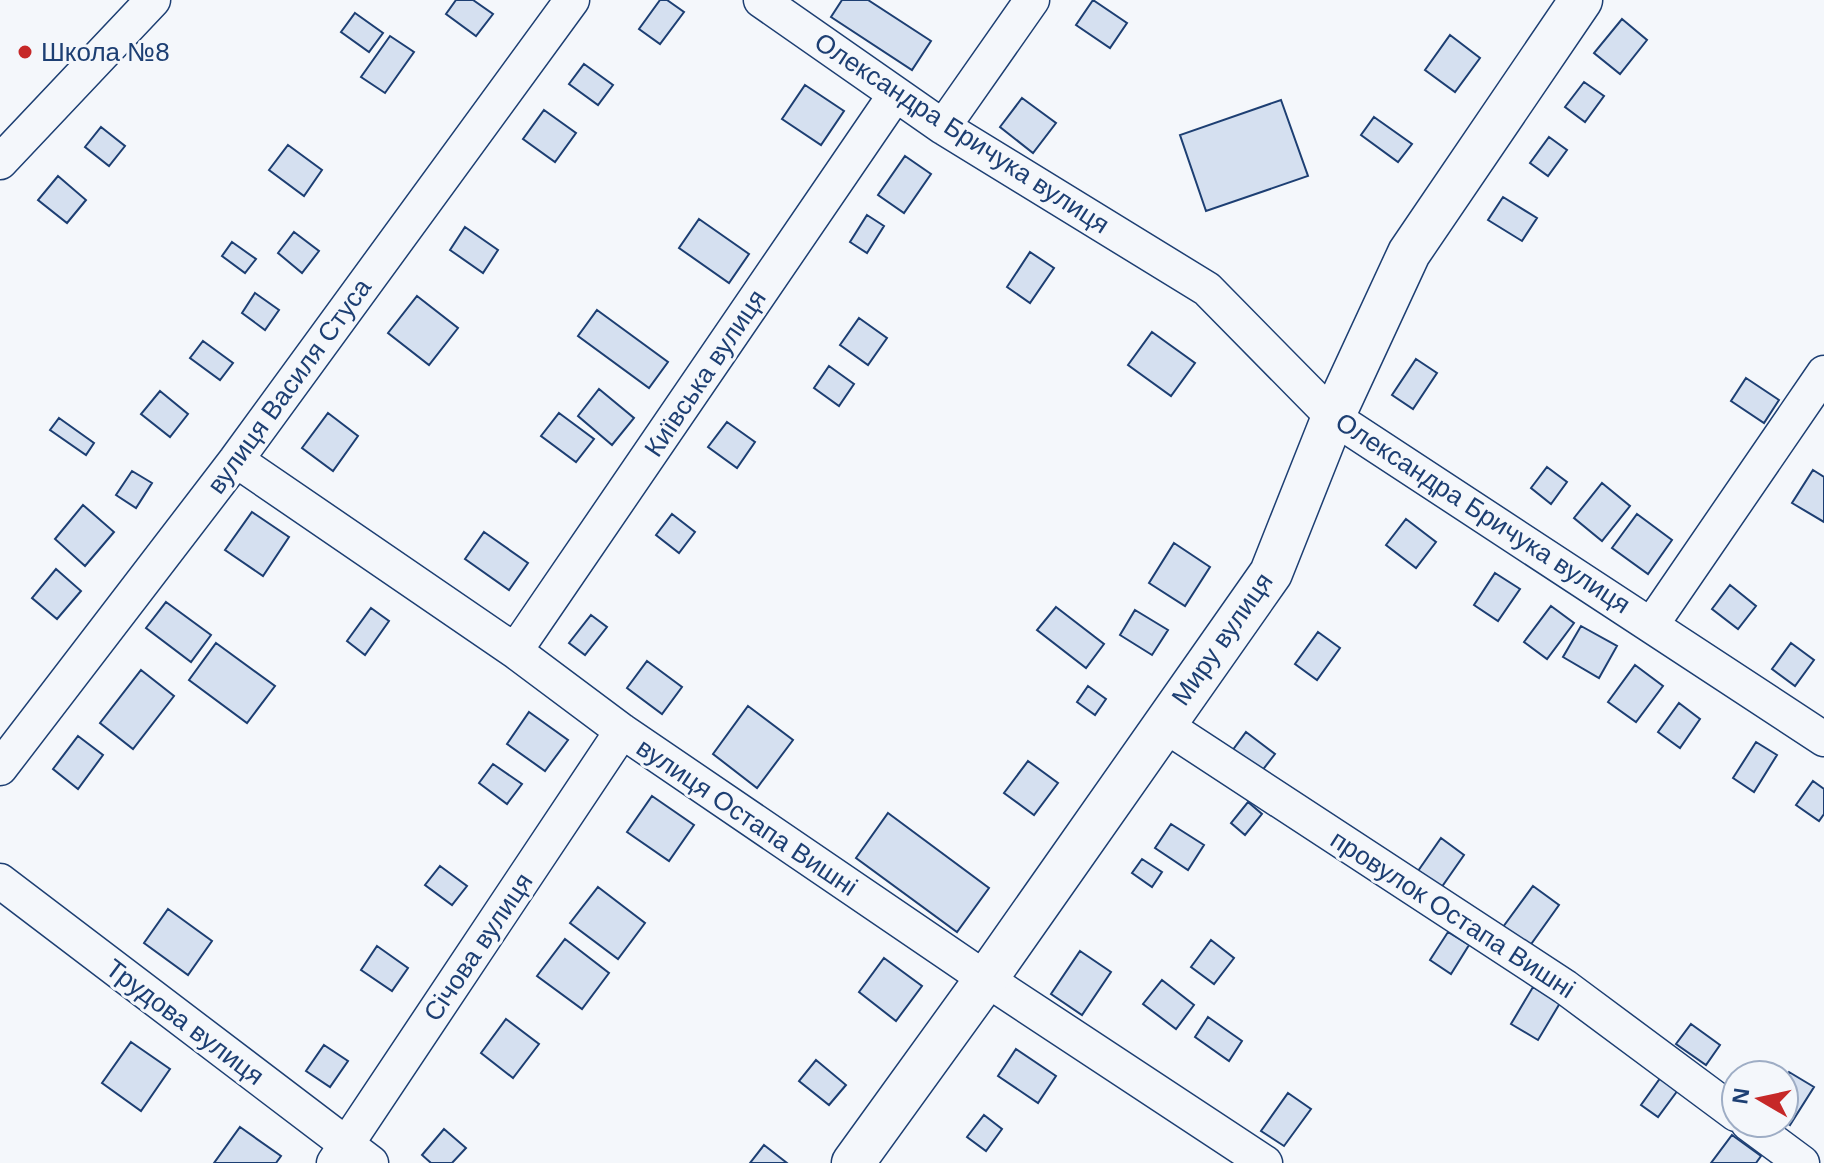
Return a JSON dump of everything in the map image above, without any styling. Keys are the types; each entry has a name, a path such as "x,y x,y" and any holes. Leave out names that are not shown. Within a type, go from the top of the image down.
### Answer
{"main road":[{"name":"Миру вулиця","path":"853,1163 1271,573 1333,417 1409,253 1581,0"}],"street":[{"path":"0,162 153,0"},
{"name":"вулиця Василя Стуса","path":"0,768 236,460 572,0"},
{"name":"Олександра Бричука вулиця","path":"761,0 943,127 1207,289 1333,417 1824,739"},
{"path":"943,127 1032,0"},
{"name":"Київська вулиця","path":"515,651 895,95"},
{"path":"1652,624 1824,373"},
{"name":"вулиця Остапа Вишні","path":"236,460 515,651 622,731 986,979 1265,1163"},
{"name":"провулок Остапа Вишні","path":"1163,724 1565,987 1720,1102"},
{"name":"Січова вулиця","path":"351,1157 622,731"},
{"name":"Трудова вулиця","path":"0,881 351,1157"},
{"path":"1770,1139 1802,1163"}],"building":[{"path":"456,0 473,0 493,14 476,36 446,14"},
{"path":"660,0 667,0 684,12 660,44 639,29"},
{"path":"842,0 868,0 931,41 912,70 831,17"},
{"path":"1093,0 1127,23 1110,48 1076,25"},
{"path":"355,13 383,33 369,52 341,32"},
{"path":"1622,19 1647,40 1620,74 1594,53"},
{"path":"1450,35 1480,58 1455,92 1425,70"},
{"path":"390,36 414,52 385,93 361,77"},
{"path":"584,64 613,85 598,105 569,84"},
{"path":"1584,82 1604,96 1585,122 1565,107"},
{"path":"805,85 844,111 821,145 782,119"},
{"path":"1022,98 1056,123 1033,153 1000,127"},
{"path":"1281,100 1308,176 1206,211 1180,135"},
{"path":"544,110 576,133 555,162 523,139"},
{"path":"1374,117 1412,144 1398,162 1361,135"},
{"path":"101,127 125,146 109,166 85,147"},
{"path":"1549,137 1567,150 1548,176 1530,163"},
{"path":"288,145 322,170 304,196 269,170"},
{"path":"905,156 931,174 904,213 878,195"},
{"path":"58,176 86,200 67,223 38,200"},
{"path":"1503,197 1537,218 1522,241 1488,220"},
{"path":"867,215 884,226 867,253 850,242"},
{"path":"699,219 749,254 729,283 679,248"},
{"path":"465,227 498,250 483,273 450,250"},
{"path":"294,232 319,251 302,273 278,253"},
{"path":"232,242 256,259 245,273 222,256"},
{"path":"1030,252 1054,268 1030,303 1007,287"},
{"path":"255,293 279,310 265,330 242,313"},
{"path":"417,296 458,328 429,365 388,333"},
{"path":"597,310 668,362 649,388 578,336"},
{"path":"859,318 887,338 868,365 840,345"},
{"path":"1152,332 1195,363 1171,396 1128,365"},
{"path":"203,341 233,363 220,380 190,358"},
{"path":"1416,359 1437,373 1413,409 1392,395"},
{"path":"829,366 854,384 839,406 814,388"},
{"path":"1746,378 1779,400 1764,423 1731,401"},
{"path":"599,389 634,418 612,445 578,416"},
{"path":"160,391 188,414 170,437 141,414"},
{"path":"328,413 358,436 333,471 302,448"},
{"path":"559,413 594,439 576,462 541,436"},
{"path":"59,418 94,443 86,455 50,430"},
{"path":"727,422 755,442 737,468 708,447"},
{"path":"1547,467 1567,482 1551,504 1531,488"},
{"path":"1813,470 1824,477 1824,522 1792,503"},
{"path":"132,471 152,483 136,508 116,495"},
{"path":"1602,483 1630,506 1602,541 1574,518"},
{"path":"83,505 114,532 85,566 55,539"},
{"path":"252,512 289,537 263,576 225,550"},
{"path":"672,514 695,532 679,553 656,535"},
{"path":"1637,514 1672,540 1648,574 1612,548"},
{"path":"1406,519 1436,542 1416,568 1386,545"},
{"path":"484,532 528,563 509,590 465,559"},
{"path":"1174,543 1210,567 1185,606 1149,583"},
{"path":"56,569 81,591 57,619 32,598"},
{"path":"1495,573 1520,589 1498,621 1474,605"},
{"path":"1730,585 1756,606 1738,629 1712,609"},
{"path":"166,602 211,635 191,662 146,628"},
{"path":"1551,606 1574,623 1547,659 1524,642"},
{"path":"1056,607 1104,644 1086,668 1037,630"},
{"path":"371,608 389,621 365,655 347,641"},
{"path":"1135,610 1168,630 1152,655 1120,635"},
{"path":"591,615 607,627 585,655 569,643"},
{"path":"1581,626 1617,646 1599,678 1563,657"},
{"path":"1318,632 1340,648 1317,680 1295,664"},
{"path":"216,643 275,686 247,723 189,680"},
{"path":"1791,643 1814,660 1795,686 1772,669"},
{"path":"647,661 682,687 662,714 627,688"},
{"path":"1635,665 1663,686 1636,722 1608,702"},
{"path":"141,670 174,696 133,749 100,723"},
{"path":"1088,686 1106,699 1095,715 1077,702"},
{"path":"1679,703 1700,719 1680,748 1658,732"},
{"path":"748,706 793,740 757,788 713,754"},
{"path":"529,712 568,740 545,771 507,744"},
{"path":"1246,732 1275,754 1261,772 1232,751"},
{"path":"78,736 103,755 78,789 53,769"},
{"path":"1756,742 1777,755 1754,792 1733,778"},
{"path":"1028,761 1058,783 1034,815 1004,793"},
{"path":"493,764 522,784 507,804 479,783"},
{"path":"1813,781 1824,789 1824,814 1819,821 1796,805"},
{"path":"652,796 694,825 669,861 627,832"},
{"path":"1248,802 1262,814 1245,835 1231,823"},
{"path":"888,813 989,888 957,932 856,858"},
{"path":"1171,824 1204,845 1188,870 1155,848"},
{"path":"1441,838 1464,855 1441,888 1418,871"},
{"path":"1142,859 1162,872 1152,887 1132,873"},
{"path":"440,866 467,886 452,905 425,885"},
{"path":"1533,886 1559,905 1529,947 1503,927"},
{"path":"598,887 645,923 618,959 570,923"},
{"path":"168,909 212,941 188,975 144,943"},
{"path":"1448,932 1469,945 1451,974 1430,960"},
{"path":"565,939 609,973 582,1009 537,976"},
{"path":"1211,940 1234,958 1214,984 1191,967"},
{"path":"377,946 408,968 392,991 361,970"},
{"path":"1080,951 1111,972 1082,1015 1051,994"},
{"path":"884,958 922,986 896,1021 859,992"},
{"path":"1162,980 1194,1005 1176,1029 1143,1004"},
{"path":"1533,987 1560,1003 1538,1040 1511,1024"},
{"path":"1208,1017 1242,1041 1229,1061 1195,1037"},
{"path":"506,1019 539,1044 513,1078 481,1053"},
{"path":"1691,1024 1720,1045 1706,1065 1676,1044"},
{"path":"131,1042 170,1069 141,1111 102,1083"},
{"path":"324,1045 348,1061 330,1087 306,1071"},
{"path":"1016,1049 1056,1076 1038,1103 998,1076"},
{"path":"816,1060 846,1085 829,1105 799,1081"},
{"path":"1661,1077 1678,1090 1658,1117 1641,1105"},
{"path":"1800,1079 1814,1087 1800,1109"},
{"path":"1288,1093 1311,1109 1284,1146 1261,1131"},
{"path":"984,1115 1002,1129 986,1151 967,1137"},
{"path":"240,1127 281,1156 276,1163 214,1163"},
{"path":"444,1129 466,1148 452,1163 431,1163 422,1155"},
{"path":"1729,1139 1738,1139 1761,1156 1756,1163 1711,1163"},
{"path":"764,1145 787,1163 750,1163"}],"place":[{"name":"Школа №8","path":"25,52"}]}
